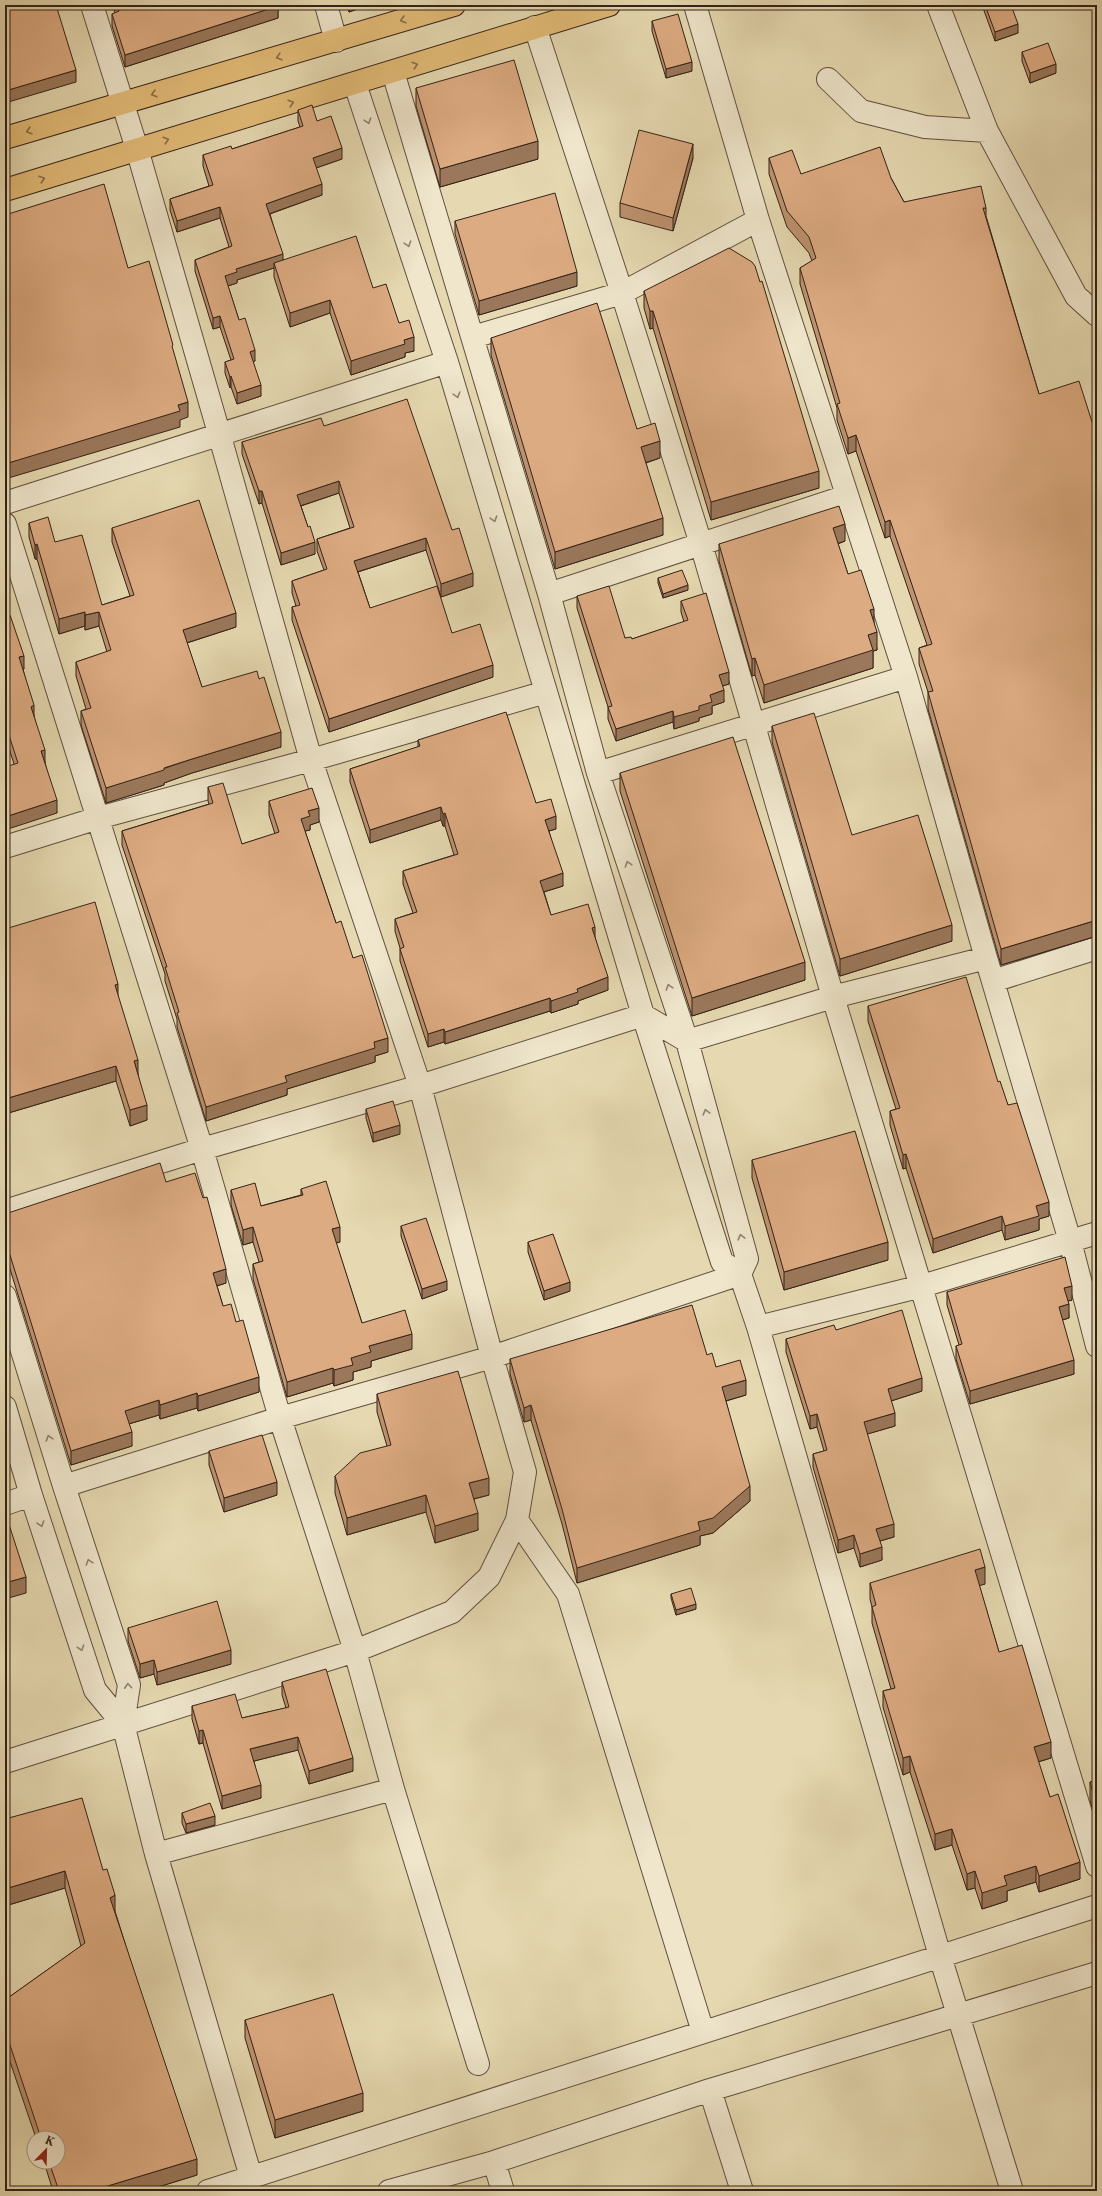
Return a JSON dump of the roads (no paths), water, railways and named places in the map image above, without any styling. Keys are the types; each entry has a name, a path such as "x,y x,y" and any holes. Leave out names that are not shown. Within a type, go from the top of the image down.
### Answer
{"main road":[{"path":"5,138 454,5"},
{"path":"5,190 610,5"}],"street":[{"path":"5,1762 355,1651 452,1612 489,1577 517,1520 525,1472 492,1356 420,1086 311,760 220,433 92,5"},
{"path":"326,5 336,40"},
{"path":"694,5 758,220 906,676 986,958 1070,1241 1097,1346"},
{"path":"938,5 988,130 1076,296 1097,314"},
{"path":"535,27 622,293 701,544 755,723 833,997 1097,1866"},
{"path":"64,1486 280,1418 492,1356 740,1274 747,1259 687,1041 598,773 549,594 393,72"},
{"path":"828,79 861,111 925,127 988,130"},
{"path":"355,84 447,362 643,1015 722,1262 740,1274 758,1327 940,1956 1012,2191"},
{"path":"473,337 622,293 758,220"},
{"path":"5,503 220,433 447,362"},
{"path":"549,594 847,496"},
{"path":"5,524 202,1149 280,1418 355,1651 393,1790 478,2064"},
{"path":"598,773 906,676"},
{"path":"5,847 98,818 311,760 546,692"},
{"path":"993,980 1097,948"},
{"path":"5,1211 202,1149 420,1086 643,1015 687,1041 833,997 986,958"},
{"path":"758,1327 922,1286 1097,1233"},
{"path":"5,1296 64,1486 129,1686 123,1724 156,1854 251,2178"},
{"path":"5,1407 31,1495 95,1690 123,1724"},
{"path":"5,1504 31,1495"},
{"path":"517,1520 568,1594 703,2032"},
{"path":"156,1854 393,1790"},
{"path":"208,2191 1097,1906"},
{"path":"388,2191 494,2162 710,2090 1097,1973"},
{"path":"710,2090 742,2191"},
{"path":"494,2162 503,2191"}]}
